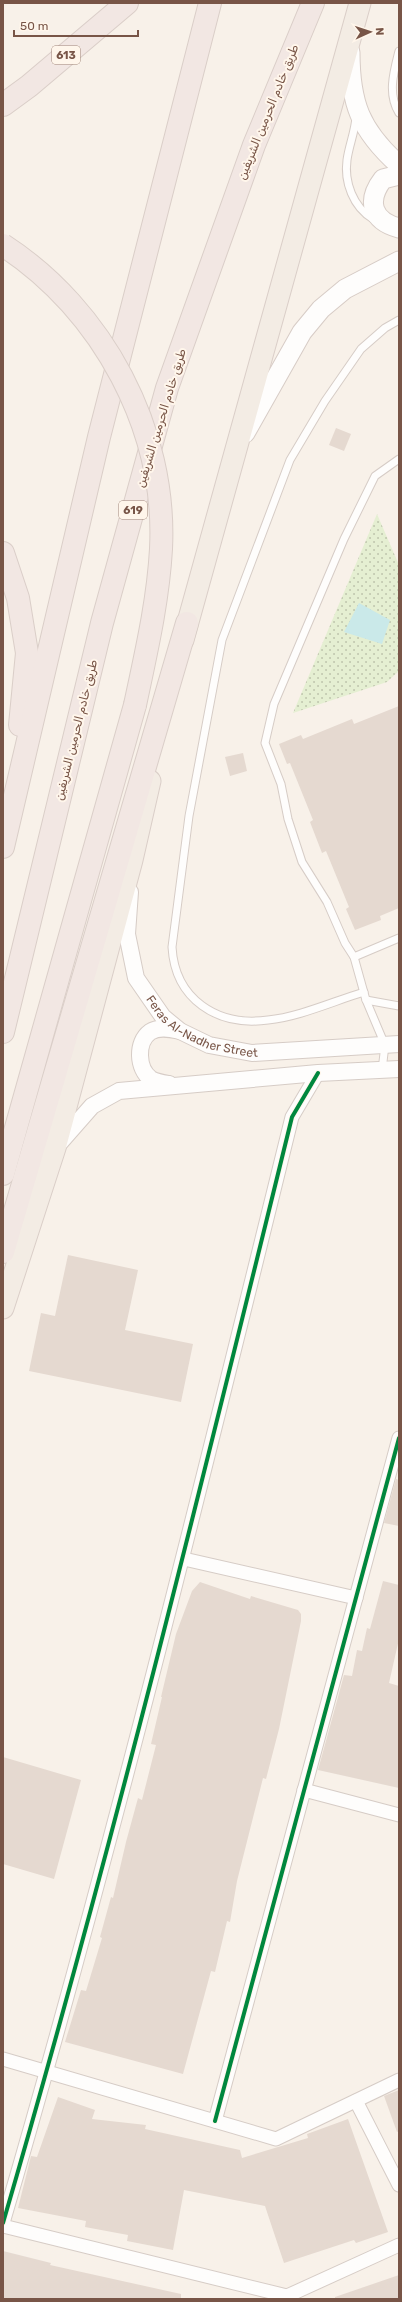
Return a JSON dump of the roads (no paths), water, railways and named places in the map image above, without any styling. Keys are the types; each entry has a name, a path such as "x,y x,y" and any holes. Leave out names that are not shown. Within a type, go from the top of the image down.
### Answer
{"highway":[{"name":"613","path":"3,105 29,86 127,3"},
{"path":"3,847 99,437 210,3"},
{"name":"طريق خادم الحرمين الشريفين","path":"3,1032 102,623 167,388 254,145 313,3"},
{"path":"3,245 39,273 67,300 92,331 120,372 135,404 147,437 154,463 160,506 161,548 158,594 135,705 3,1174"},
{"path":"3,553 18,598 27,653 19,735 3,836"},
{"path":"3,1252 187,623"}],"main road":[{"path":"3,1308 55,1148 132,860 187,623 240,442 282,279 360,3"},
{"path":"350,40 350,81 356,107 372,137 399,165"},
{"path":"394,226 376,215 374,195 383,179 399,175"},
{"path":"240,442 302,332 321,309 345,289 399,261"}],"street":[{"name":"Feras Al-Nadher Street","path":"132,860 127,934 136,978 162,1018 180,1031 209,1046 252,1053 392,1045"},
{"path":"174,1085 151,1078 144,1071 140,1052 142,1042 150,1032 169,1029 180,1031"},
{"path":"55,1148 92,1106 119,1091 318,1073 399,1069"},
{"path":"3,2223 48,2071 184,1559 292,1117 318,1073"},
{"path":"215,2121 399,1438"},
{"path":"184,1559 356,1598"},
{"path":"304,1790 399,1815"},
{"path":"3,2059 276,2139 399,2080"},
{"path":"356,2101 399,2185"},
{"path":"3,2226 286,2298 399,2245"}],"lane":[{"path":"399,51 392,84 395,102 399,113"},
{"path":"356,107 356,123 347,159 347,177 353,197 362,211 372,218 394,226"},
{"path":"364,992 268,1020 231,1019 200,1005 187,991 173,962 172,947 189,816 222,640 290,460 325,401 361,349 385,328 399,320"},
{"path":"382,1070 392,1045 366,1000 354,957 345,943 327,902 302,862 288,819 281,784 265,743 274,704 344,539 375,476 399,459"},
{"path":"354,957 399,938"},
{"path":"366,1000 399,1006"}],"water":[{"path":"359,603 390,620 382,644 344,632"}]}
